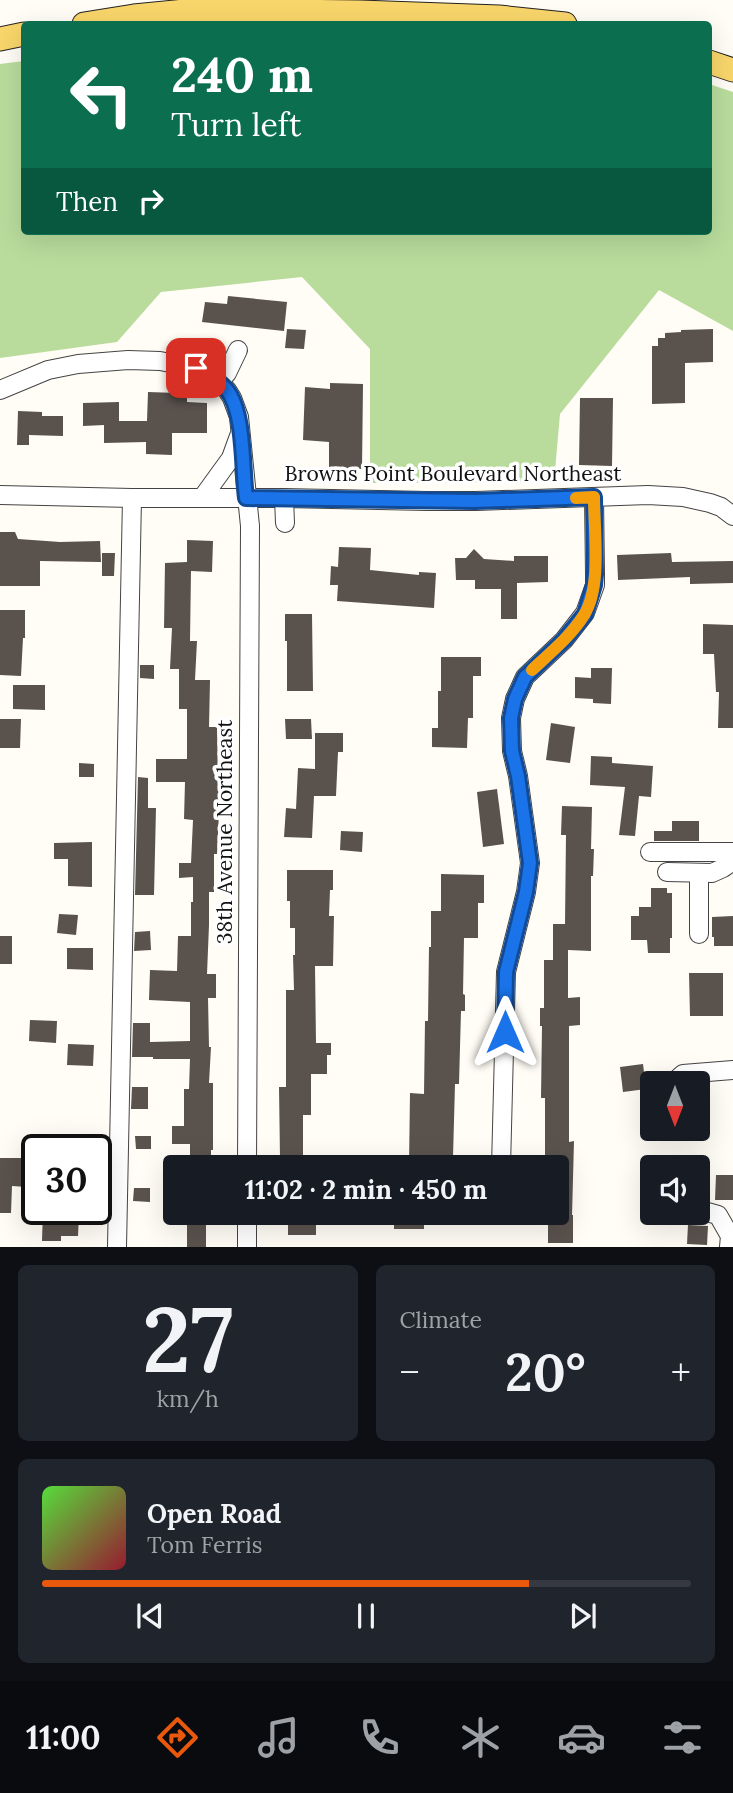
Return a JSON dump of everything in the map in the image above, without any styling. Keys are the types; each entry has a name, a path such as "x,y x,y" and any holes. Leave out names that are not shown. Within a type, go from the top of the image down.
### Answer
{"main road":[{"path":"103,21 195,10 374,12 537,21"},
{"path":"0,39 21,35"},
{"path":"712,63 733,70"}],"street":[{"path":"0,390 48,370 78,363 128,359 182,364 196,368 219,382 227,373 238,350"},
{"name":"38th Avenue Northeast","path":"219,382 232,398 239,416 250,526 247,1155"},
{"path":"202,498 230,458 240,433"},
{"name":"Browns Point Boulevard Northeast","path":"0,495 475,501 648,495 683,497 710,503 733,516"},
{"path":"501,1155 506,972 526,892 530,863 512,751 511,718 515,699 525,677 576,627 589,606 595,574 594,497"},
{"path":"117,1247 132,498"},
{"path":"284,498 285,523"},
{"path":"650,852 733,852"},
{"path":"667,872 712,873 733,861"},
{"path":"699,873 699,934"},
{"path":"710,1072 733,1070"},
{"path":"710,1213 718,1215 730,1236 730,1247"},
{"path":"247,1225 247,1247"}],"green space":[{"path":"21,61 21,235 712,235 712,85 733,92 733,331 659,290 560,414 554,482 370,483 370,349 302,277 161,292 117,342 0,358 0,64"}],"building":[{"path":"228,296 287,302 284,331 202,322 205,302 227,304"},
{"path":"287,329 306,330 304,349 285,348"},
{"path":"713,329 713,362 685,363 685,403 652,404 652,346 658,346 658,338 665,338 665,333 681,330"},
{"path":"330,383 363,384 362,469 329,468 329,442 303,440 305,387 330,389"},
{"path":"148,392 177,393 177,397 187,397 187,402 207,403 207,433 172,433 172,455 146,454 146,442 104,443 104,425 83,426 83,403 119,402 119,421 147,421"},
{"path":"580,398 613,398 612,466 579,465"},
{"path":"18,411 42,412 42,416 63,416 63,436 29,435 29,445 17,445"},
{"path":"0,532 15,532 18,539 100,541 101,562 40,561 40,586 0,586"},
{"path":"187,540 213,541 212,572 191,571 190,641 197,641 195,680 210,680 209,727 217,727 220,790 217,854 214,854 214,892 209,892 207,974 216,974 216,998 208,998 211,1047 209,1083 213,1083 211,1155 190,1155 190,1144 172,1144 172,1126 184,1126 184,1089 189,1089 190,1059 132,1057 133,1023 150,1023 150,1042 190,1041 190,1002 149,1000 150,970 177,971 178,936 191,936 193,877 179,878 179,863 191,863 193,820 184,819 185,782 156,782 156,759 187,759 187,709 179,709 179,669 170,669 172,628 164,628 165,563 187,562"},
{"path":"339,547 371,548 370,570 419,575 419,572 436,573 434,608 337,601 338,585 330,585 331,566 338,567"},
{"path":"474,549 484,559 514,561 514,556 548,556 548,582 517,583 517,619 501,619 501,589 475,589 475,580 456,580 455,558 466,558"},
{"path":"102,553 115,553 114,576 102,576"},
{"path":"671,553 672,562 733,561 733,583 690,584 690,577 618,580 617,555"},
{"path":"0,610 25,610 21,676 0,675"},
{"path":"285,614 312,614 313,691 287,691"},
{"path":"703,624 733,625 733,728 718,728 719,692 716,692 714,654 703,654"},
{"path":"441,657 481,657 481,676 473,676 473,718 468,718 467,748 432,747 432,728 438,728"},
{"path":"140,665 154,665 154,679 140,678"},
{"path":"591,668 612,668 611,704 575,698 575,677 591,678"},
{"path":"13,685 45,685 45,710 13,709"},
{"path":"0,719 21,719 20,748 0,748"},
{"path":"285,719 311,719 312,739 286,739"},
{"path":"551,723 575,727 570,763 546,760"},
{"path":"315,733 343,733 343,752 338,752 336,796 314,796 312,838 284,837 286,808 296,809 298,768 315,769"},
{"path":"591,756 612,757 612,763 653,766 651,797 639,796 635,836 619,835 625,787 590,785"},
{"path":"79,763 94,764 94,777 79,777"},
{"path":"138,777 148,778 148,808 156,808 154,895 135,895"},
{"path":"497,789 504,844 483,847 477,792"},
{"path":"562,806 592,807 591,849 594,849 591,876 591,951 568,950 568,998 580,997 580,1025 569,1026 569,1142 574,1141 573,1243 548,1243 548,1225 569,1225 569,1155 545,1155 545,1098 541,1098 540,1008 544,1008 544,960 553,960 553,924 565,924 566,835 561,835"},
{"path":"672,821 699,821 699,841 654,841 654,831 672,831"},
{"path":"341,831 363,832 362,852 340,850"},
{"path":"92,842 92,887 68,886 68,859 54,859 54,843"},
{"path":"287,870 333,870 329,916 334,916 333,966 315,966 316,1043 331,1043 331,1055 327,1055 327,1074 311,1074 311,1115 303,1115 303,1155 280,1155 279,1087 286,1087 286,990 294,990 295,955 295,928 290,928 290,901 287,901"},
{"path":"441,874 484,875 484,903 478,903 478,938 464,938 465,1011 461,1011 453,1155 409,1155 410,1093 424,1094 431,911 441,911"},
{"path":"651,888 667,888 667,893 672,893 670,953 648,953 647,940 631,940 631,916 639,916 639,907 651,907"},
{"path":"59,914 78,915 76,935 57,933"},
{"path":"733,916 733,946 714,946 712,917"},
{"path":"150,931 151,950 134,951 135,932"},
{"path":"0,936 12,936 12,964 0,964"},
{"path":"67,948 93,948 93,970 67,969"},
{"path":"689,973 723,973 723,1016 690,1016"},
{"path":"30,1020 57,1021 56,1043 29,1041"},
{"path":"68,1044 94,1045 93,1066 67,1065"},
{"path":"643,1064 644,1071 640,1071 640,1090 623,1092 620,1067"},
{"path":"132,1087 148,1087 148,1109 131,1109"},
{"path":"135,1136 151,1136 151,1149 136,1149"},
{"path":"0,1158 21,1158 21,1187 12,1186 11,1213 0,1213"},
{"path":"716,1175 733,1175 733,1200 715,1200"},
{"path":"134,1188 150,1188 150,1202 133,1201"},
{"path":"42,1225 78,1225 78,1236 61,1236 61,1241 42,1241"},
{"path":"187,1225 206,1225 206,1247 187,1247"},
{"path":"288,1225 316,1225 316,1235 288,1235"},
{"path":"394,1225 424,1225 424,1229 394,1229"},
{"path":"688,1225 708,1226 707,1245 687,1244"}],"slow traffic":[{"path":"532,670 576,627 589,606 595,574 594,497 576,498"}],"route":[{"path":"196,368 227,390 239,416 246,498 475,501 594,497 595,574 589,606 576,627 525,677 515,699 511,718 512,751 530,863 526,892 506,972 505,1032"}]}
